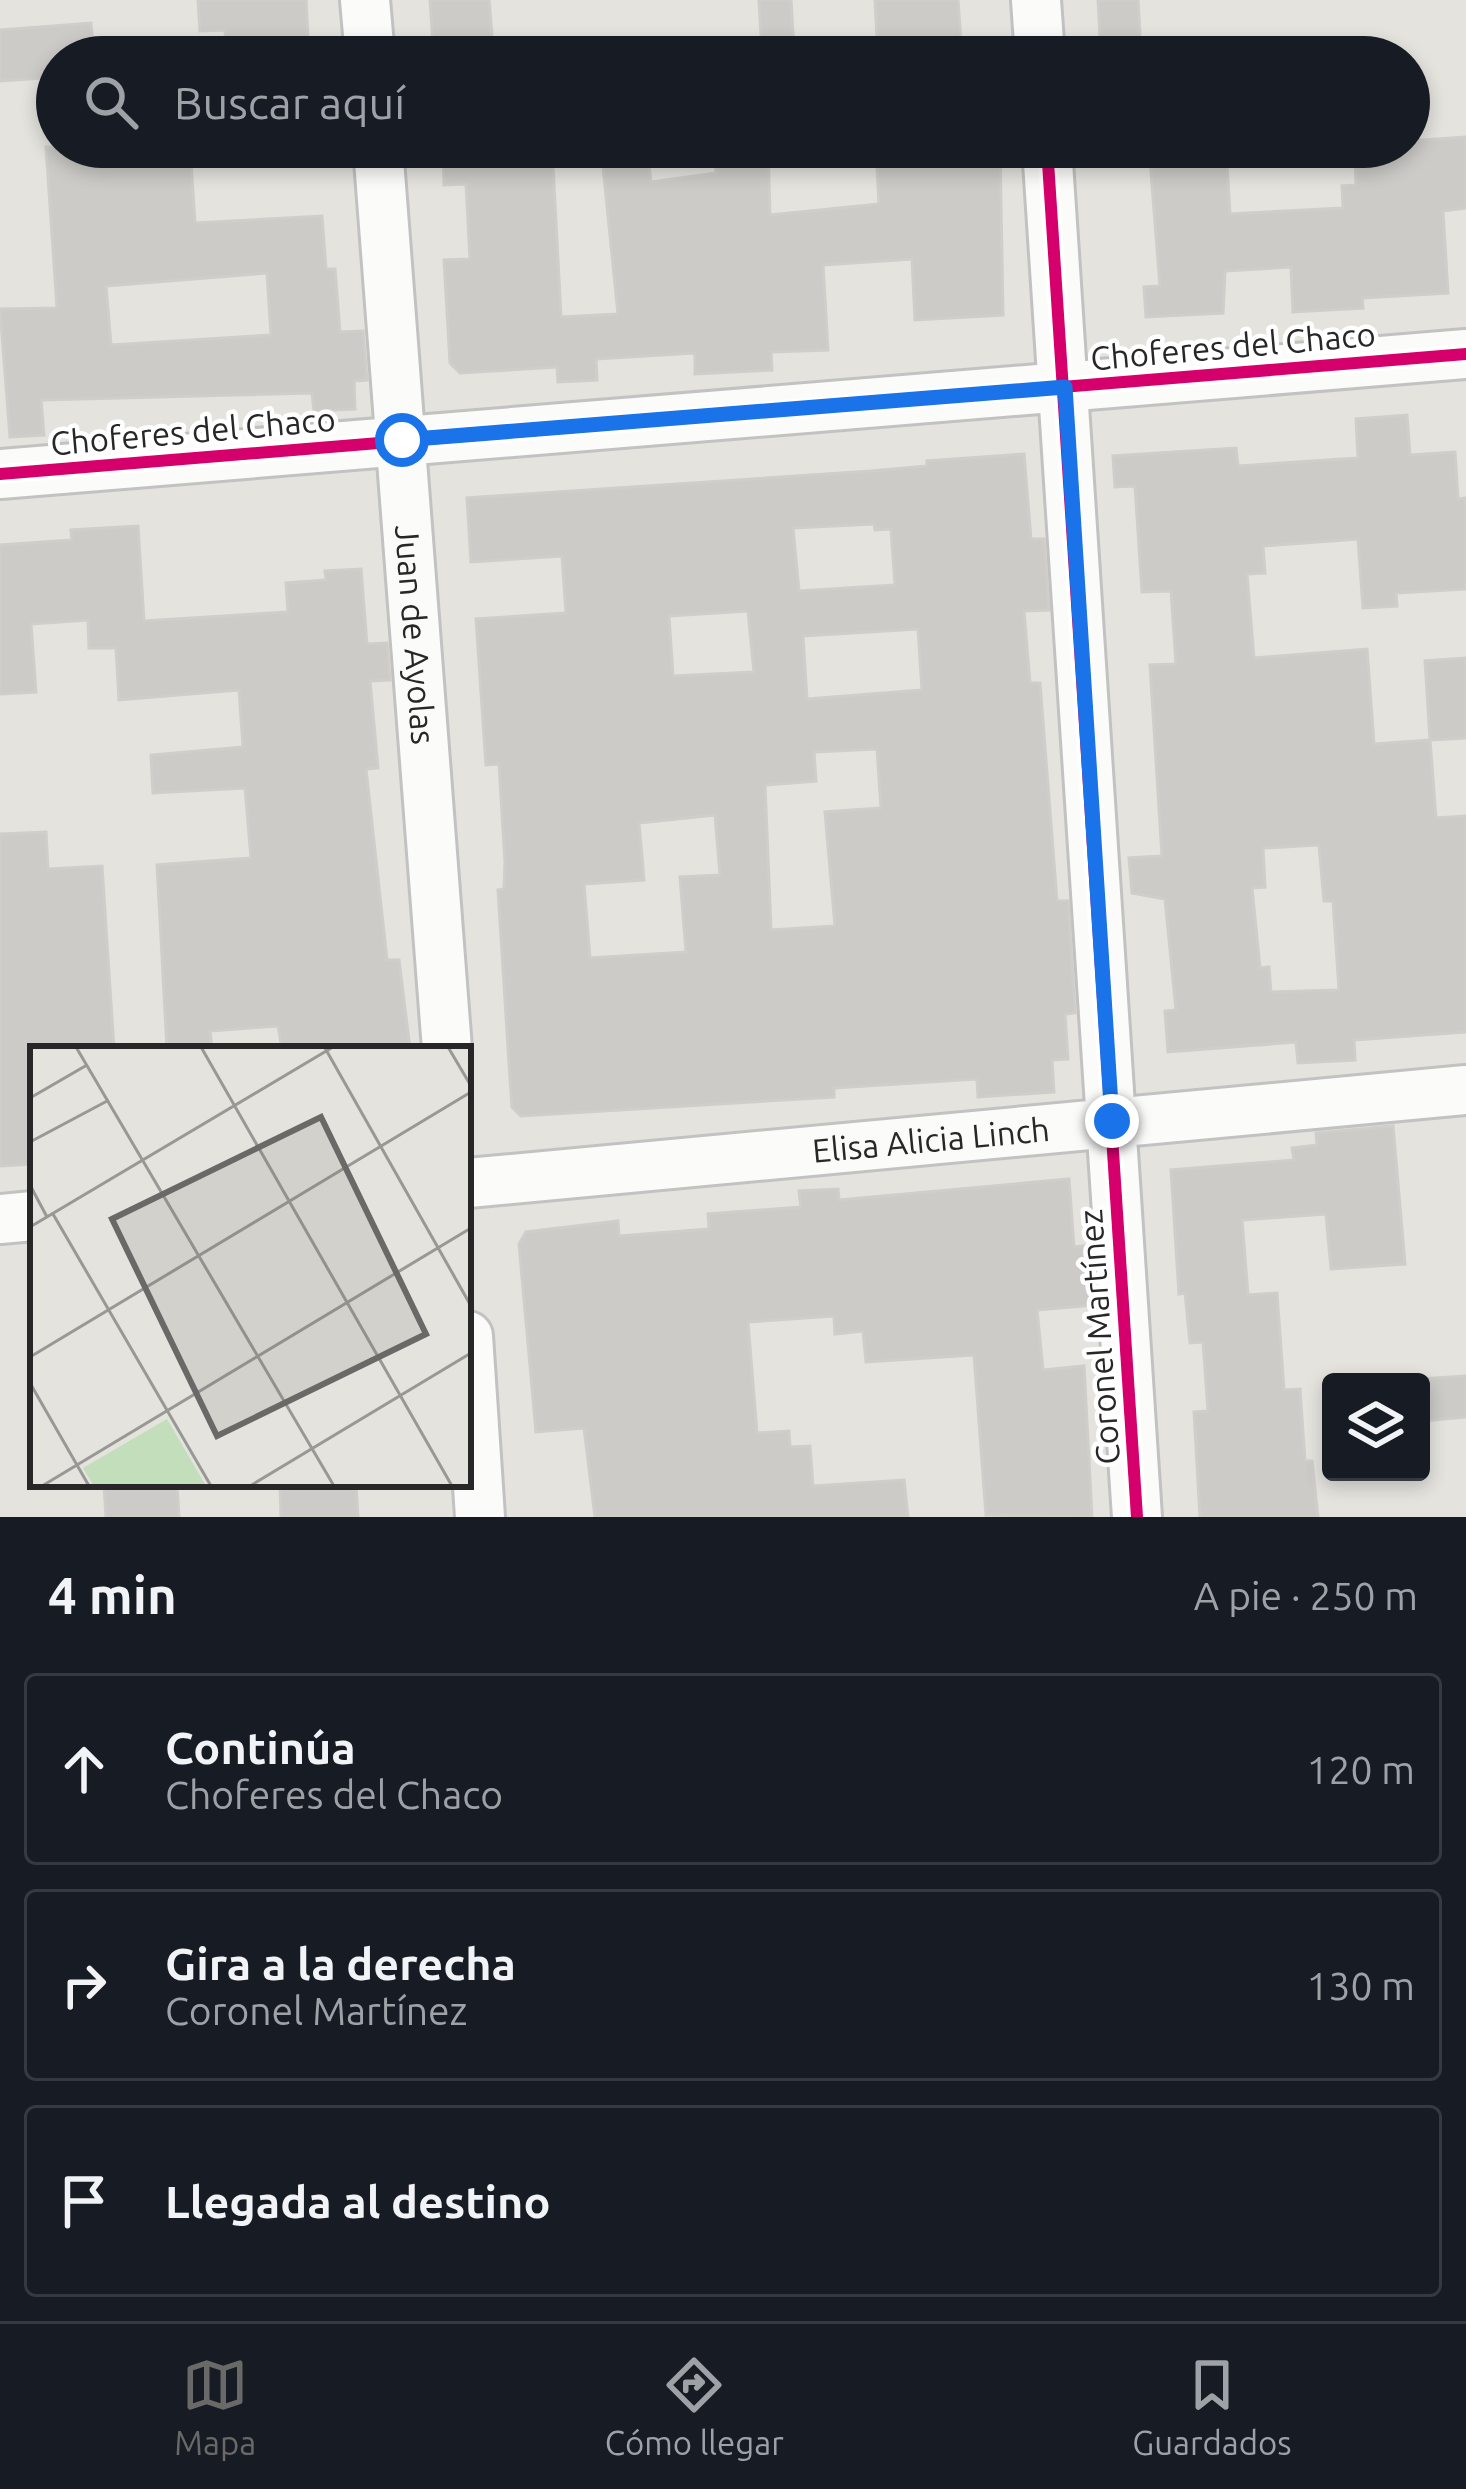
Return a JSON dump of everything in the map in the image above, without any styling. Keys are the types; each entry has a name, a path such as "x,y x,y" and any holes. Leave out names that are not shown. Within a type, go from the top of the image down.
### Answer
{"street":[{"path":"365,0 368,36"},
{"path":"1036,0 1039,36"},
{"name":"Juan de Ayolas","path":"379,168 448,1046"},
{"name":"Coronel Martínez","path":"1049,168 1137,1517"},
{"name":"Choferes del Chaco","path":"0,474 1466,354"},
{"name":"Elisa Alicia Linch","path":"471,1183 1466,1090"},
{"path":"0,1219 30,1216"},
{"path":"471,1381 480,1517"}],"building":[{"path":"198,0 306,0 308,36 225,36 225,30 200,31"},
{"path":"430,0 489,0 492,36 433,36"},
{"path":"759,0 791,0 793,36 761,36"},
{"path":"875,0 958,0 961,36 877,36"},
{"path":"1098,0 1138,0 1140,36 1100,36"},
{"path":"91,23 92,36 36,36 36,78 0,81 0,30"},
{"path":"1466,137 1466,208 1443,211 1448,293 1362,298 1363,308 1293,312 1291,267 1225,271 1223,313 1146,317 1144,287 1160,286 1151,168 1227,168 1230,214 1343,208 1342,186 1356,185 1355,168 1430,168 1430,140"},
{"path":"47,168 191,168 195,223 322,216 326,269 335,269 340,332 363,331 367,380 354,381 355,409 314,411 312,393 41,400 44,435 10,437 0,309 57,308","holes":["267,273 271,335 111,345 106,286"]},
{"path":"444,168 553,168 561,317 618,314 603,168 649,168 651,182 716,173 716,168 769,168 770,215 879,204 877,168 1000,168 1003,315 915,320 912,259 823,265 828,350 771,352 772,370 695,374 695,353 596,359 597,380 558,382 557,367 460,373 450,363 444,260 470,259 466,184 444,185"},
{"path":"1407,415 1410,455 1455,452 1458,499 1466,498 1466,589 1396,593 1397,606 1363,608 1358,539 1263,546 1265,573 1247,574 1254,658 1367,649 1374,744 1430,740 1436,818 1466,816 1466,1032 1354,1040 1355,1060 1298,1063 1296,1042 1168,1052 1165,1011 1176,1010 1165,899 1132,893 1129,858 1162,856 1150,665 1176,664 1171,591 1142,592 1135,486 1115,487 1113,456 1236,448 1238,466 1358,458 1356,419","holes":["1319,845 1324,901 1333,901 1339,990 1271,992 1269,967 1260,968 1252,888 1265,887 1263,848"]},
{"path":"1024,454 1031,539 1044,539 1049,610 1024,611 1030,683 1040,683 1057,901 1068,901 1075,1013 1065,1014 1068,1059 1052,1060 1054,1092 978,1097 977,1079 834,1088 834,1097 521,1116 512,1107 498,890 504,889 505,862 499,764 486,765 476,619 566,613 562,556 471,562 467,498 871,471 927,466 927,461","holes":["874,524 875,530 891,529 895,585 799,591 793,528","748,611 754,672 673,676 669,616","918,629 922,690 807,699 803,636","877,749 881,808 825,812 835,926 771,930 765,785 816,781 814,752","715,815 720,875 680,877 686,952 590,958 584,884 644,880 639,823"]},
{"path":"138,526 144,621 288,612 286,583 326,580 325,571 361,569 367,644 387,643 390,680 370,681 378,768 366,769 387,960 399,960 410,1046 281,1046 278,1026 210,1031 212,1046 167,1046 157,865 251,858 245,788 153,793 151,755 243,747 239,690 119,700 116,648 89,648 88,620 31,624 36,692 0,694 0,545 72,540 71,530"},
{"path":"1466,658 1466,738 1430,740 1425,661"},
{"path":"46,832 48,869 102,866 114,1046 30,1046 30,1164 0,1166 0,834"},
{"path":"1393,1126 1405,1264 1331,1269 1326,1214 1242,1220 1248,1295 1277,1293 1284,1390 1300,1389 1305,1461 1312,1461 1318,1517 1200,1517 1194,1412 1208,1411 1203,1342 1190,1343 1185,1293 1179,1294 1171,1170 1294,1160 1292,1148 1317,1145 1316,1133"},
{"path":"1069,1179 1074,1247 1091,1245 1095,1305 1037,1310 1043,1370 1084,1366 1092,1517 986,1515 974,1355 866,1362 863,1331 835,1334 834,1316 748,1322 757,1433 789,1431 790,1447 810,1446 813,1486 904,1480 908,1517 595,1517 584,1428 536,1432 519,1244 526,1232 618,1221 619,1236 709,1229 708,1214 801,1207 799,1191 838,1189 839,1200"},
{"path":"1466,1376 1466,1417 1430,1420 1430,1378"},
{"path":"104,1487 177,1487 179,1517 106,1517"},
{"path":"280,1487 356,1487 358,1517 281,1517"}],"cycle path":[{"path":"1048,168 1137,1517"},
{"path":"0,474 1466,354"}],"route":[{"path":"402,440 1065,387 1112,1121"}]}
